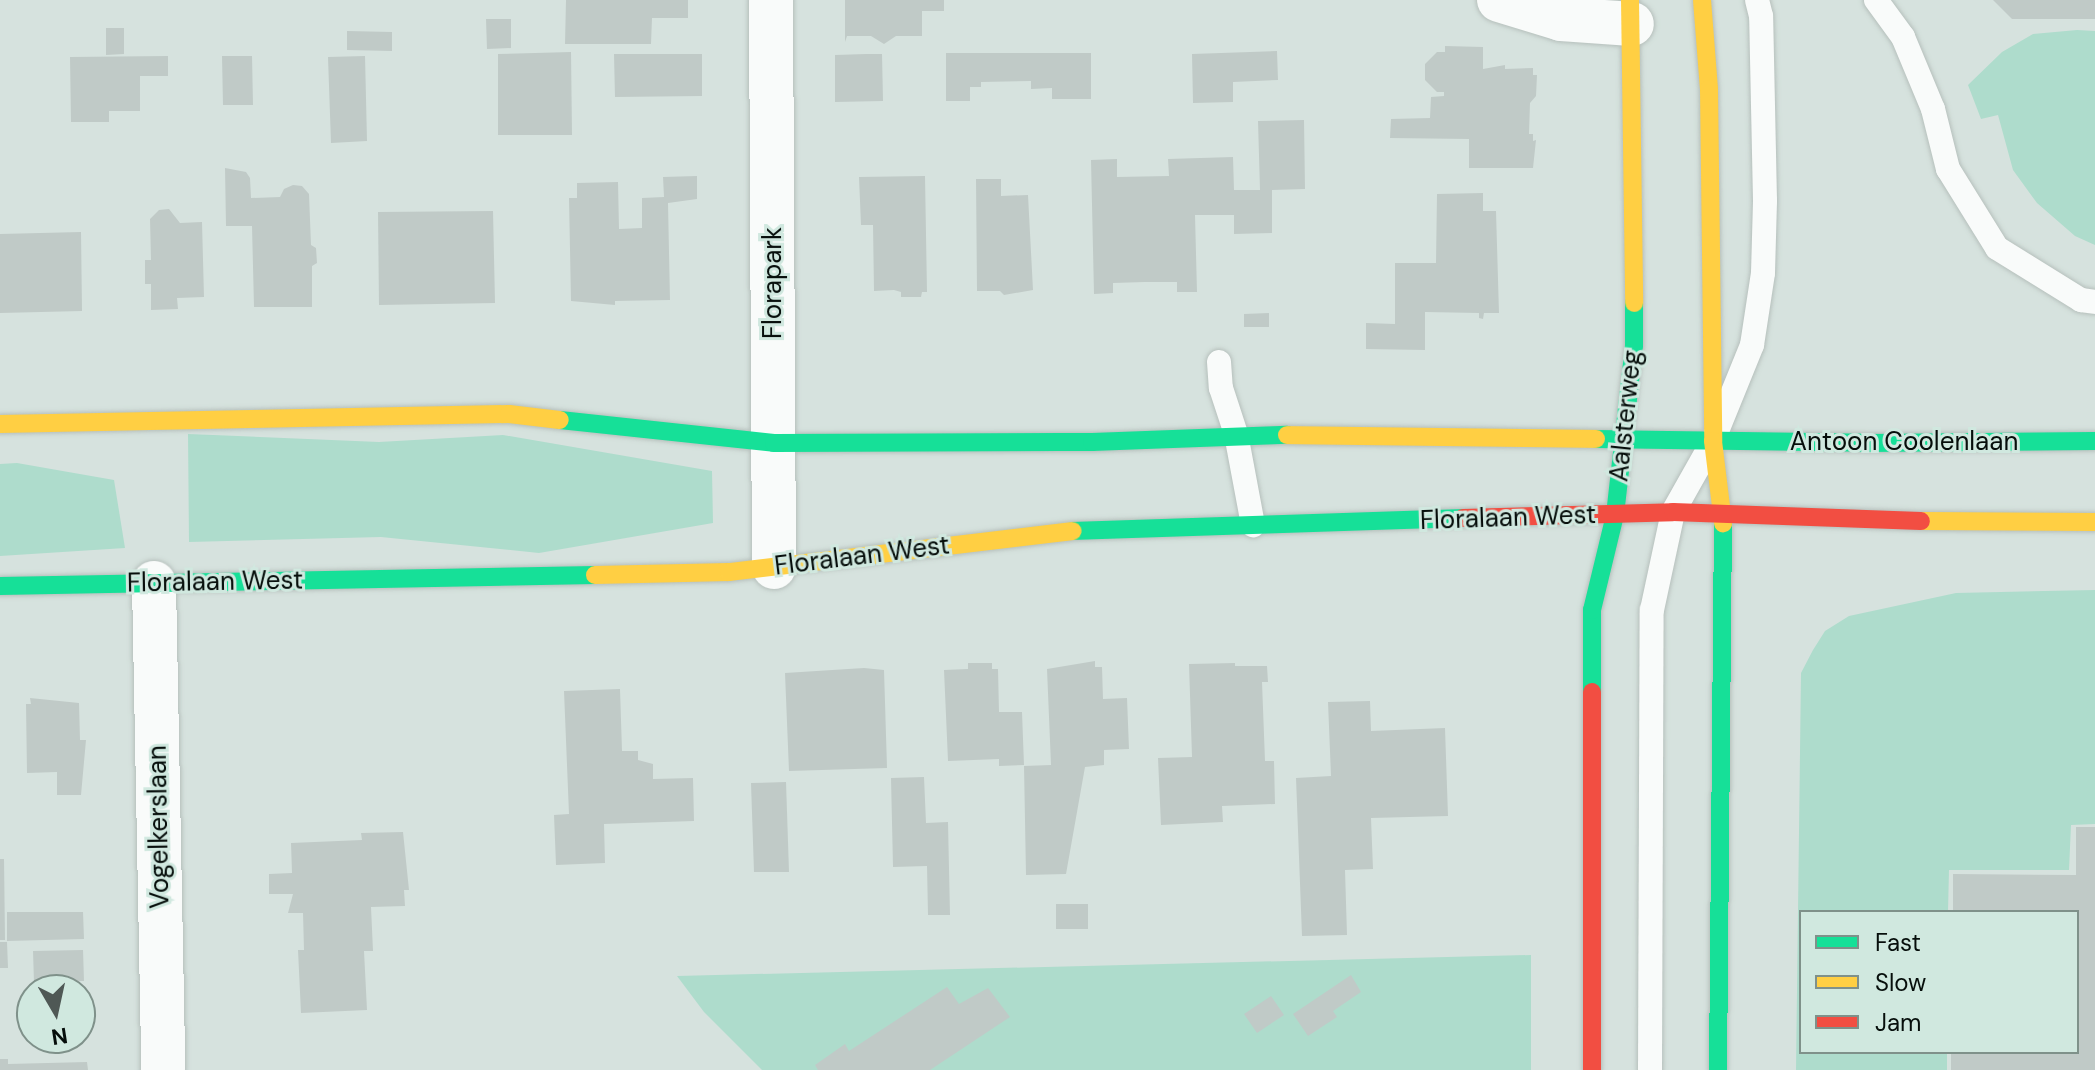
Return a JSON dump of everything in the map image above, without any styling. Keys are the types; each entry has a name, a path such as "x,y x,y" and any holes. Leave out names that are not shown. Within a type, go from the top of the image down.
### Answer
{"main road":[{"path":"1702,0 1709,89 1713,441 1723,512 1718,1070"},
{"name":"Aalsterweg","path":"1592,1070 1592,610 1615,515 1634,330 1631,12"},
{"path":"0,424 509,414 774,443 1092,442 1236,434 1713,441"},
{"name":"Antoon Coolenlaan","path":"1713,441 2095,441"},
{"path":"1723,512 1844,520 2095,522"},
{"name":"Floralaan West","path":"0,586 729,572 1085,530 1723,512"}],"street":[{"name":"Florapark","path":"771,0 774,567"},
{"path":"1499,0 1561,19 1631,12"},
{"name":"Vogelkerslaan","path":"154,583 163,1070"}],"lane":[{"path":"1650,1070 1652,610 1673,512 1713,441 1752,345 1763,273 1761,16 1757,0"},
{"path":"1876,0 1903,37 1933,109 1948,169 1997,248 2081,300 2095,302"},
{"path":"1219,362 1221,388 1236,434 1253,525"}],"green space":[{"path":"2095,31 2095,245 2075,236 2037,203 2013,170 1998,115 1981,119 1968,85 2002,52 2033,34"},
{"path":"188,434 379,442 503,435 712,471 713,523 539,553 381,537 189,542"},
{"path":"17,463 114,480 125,548 0,556 0,464"},
{"path":"2095,590 2095,824 2071,825 2069,870 1949,870 1948,910 1799,910 1799,1054 1947,1054 1947,1070 1796,1070 1801,673 1825,631 1849,616 1956,593"},
{"path":"1531,955 1531,1070 762,1070 704,1012 677,976"}],"building":[{"path":"566,0 688,0 688,18 652,18 651,44 565,44"},
{"path":"845,0 944,0 944,11 922,11 922,36 896,36 884,44 871,36 847,36 845,42"},
{"path":"1993,0 2095,0 2095,19 2012,19"},
{"path":"486,19 511,19 511,48 487,49"},
{"path":"106,28 124,28 124,54 106,55"},
{"path":"347,31 392,32 392,51 347,50"},
{"path":"1445,46 1483,47 1483,69 1505,65 1505,69 1533,68 1533,75 1537,75 1536,96 1530,103 1529,134 1533,134 1533,141 1536,140 1533,168 1469,168 1469,139 1390,138 1391,119 1430,118 1431,97 1444,96 1444,92 1437,92 1425,80 1425,64 1437,52 1445,52"},
{"path":"1277,51 1278,80 1233,82 1233,102 1193,103 1192,54"},
{"path":"571,52 572,135 498,135 498,54"},
{"path":"946,53 1091,53 1091,99 1052,99 1052,88 1031,89 1031,81 981,82 981,87 970,87 970,101 946,101"},
{"path":"614,54 702,54 702,96 615,97"},
{"path":"882,54 883,101 835,102 835,55"},
{"path":"168,56 168,76 140,76 140,111 109,111 109,122 71,122 70,57"},
{"path":"222,56 252,56 253,105 223,105"},
{"path":"365,56 367,141 331,143 328,57"},
{"path":"1304,120 1305,189 1272,190 1272,233 1234,234 1234,215 1195,215 1197,292 1177,292 1177,282 1145,282 1113,283 1113,293 1094,294 1091,160 1117,159 1117,177 1169,176 1168,159 1233,157 1234,190 1260,190 1258,121"},
{"path":"225,168 246,172 250,178 251,198 280,197 284,189 293,185 302,186 309,194 311,245 316,248 317,263 312,266 312,307 254,307 252,226 226,226"},
{"path":"697,176 697,199 668,203 670,300 615,301 615,305 571,301 569,198 577,198 577,183 618,182 619,229 642,228 642,198 664,197 663,177"},
{"path":"925,176 927,292 922,292 921,297 901,297 901,292 894,290 874,291 873,225 861,225 859,177"},
{"path":"976,179 1001,179 1001,196 1028,195 1033,290 1004,295 1000,291 977,291"},
{"path":"1483,193 1483,211 1496,211 1499,313 1484,313 1483,319 1479,318 1479,313 1425,312 1425,350 1366,349 1366,323 1395,324 1395,263 1436,263 1437,194"},
{"path":"169,209 180,223 202,222 204,297 177,298 178,309 151,310 151,284 145,284 145,260 151,260 150,219 159,210"},
{"path":"493,211 495,303 379,305 378,212"},
{"path":"81,232 82,311 0,313 0,234"},
{"path":"1269,313 1269,327 1244,327 1244,314"},
{"path":"1095,661 1095,667 1102,667 1103,699 1127,698 1129,749 1104,750 1104,765 1085,767 1066,874 1026,875 1024,766 1051,765 1047,669"},
{"path":"968,663 992,663 992,669 998,669 999,712 1022,712 1024,765 999,766 999,759 948,761 944,670 968,669"},
{"path":"1235,663 1235,666 1267,666 1268,682 1262,682 1265,761 1274,761 1275,804 1222,806 1223,822 1161,825 1158,758 1192,757 1189,664"},
{"path":"864,668 884,670 887,768 789,771 785,673"},
{"path":"620,689 622,751 638,751 638,760 653,764 653,779 693,778 694,821 604,824 605,863 556,865 554,815 569,814 564,691"},
{"path":"30,698 79,703 80,740 86,740 81,795 57,795 57,772 27,773 26,704 31,704"},
{"path":"1370,701 1371,731 1445,728 1448,816 1371,818 1373,869 1345,870 1347,935 1302,936 1296,778 1331,776 1328,702"},
{"path":"924,777 926,823 948,822 950,915 928,915 927,866 893,867 891,778"},
{"path":"786,782 789,872 754,872 751,783"},
{"path":"2076,827 2095,827 2095,1070 1951,1070 1951,1054 2079,1054 2079,910 1953,910 1953,874 2076,875"},
{"path":"403,832 409,890 404,890 405,906 371,907 373,951 364,951 367,1010 301,1013 298,950 304,950 303,913 288,913 293,894 269,894 269,874 292,873 291,843 362,840 361,833"},
{"path":"0,859 4,859 5,940 0,940"},
{"path":"1056,904 1088,904 1088,929 1056,929"},
{"path":"7,912 83,912 84,939 7,941"},
{"path":"0,942 7,942 8,968 0,968"},
{"path":"83,950 84,974 34,974 33,951"},
{"path":"1351,975 1361,992 1333,1011 1337,1017 1308,1036 1293,1014"},
{"path":"947,987 959,1004 988,988 1010,1017 930,1070 818,1070 815,1065 845,1044 849,1051"},
{"path":"1271,996 1284,1015 1257,1033 1244,1014"},
{"path":"0,1059 8,1059 8,1064 87,1062 88,1070 0,1070"}],"traffic: fast":[{"path":"1592,692 1592,610 1615,515 1634,345 1634,303"},
{"path":"560,420 774,443 1092,442 1287,435"},
{"path":"1596,439 1867,443 2095,441"},
{"path":"1073,531 1463,518"},
{"path":"1718,1070 1723,523"},
{"path":"0,586 595,575"}],"traffic: slow":[{"path":"1630,0 1634,303"},
{"path":"1702,0 1709,89 1713,441 1723,523"},
{"path":"0,424 509,414 560,420"},
{"path":"1287,435 1596,439"},
{"path":"1921,521 2095,522"},
{"path":"595,575 729,572 1073,531"}],"traffic: jam":[{"path":"1463,518 1673,512 1921,521"},
{"path":"1592,692 1592,1070"}]}
